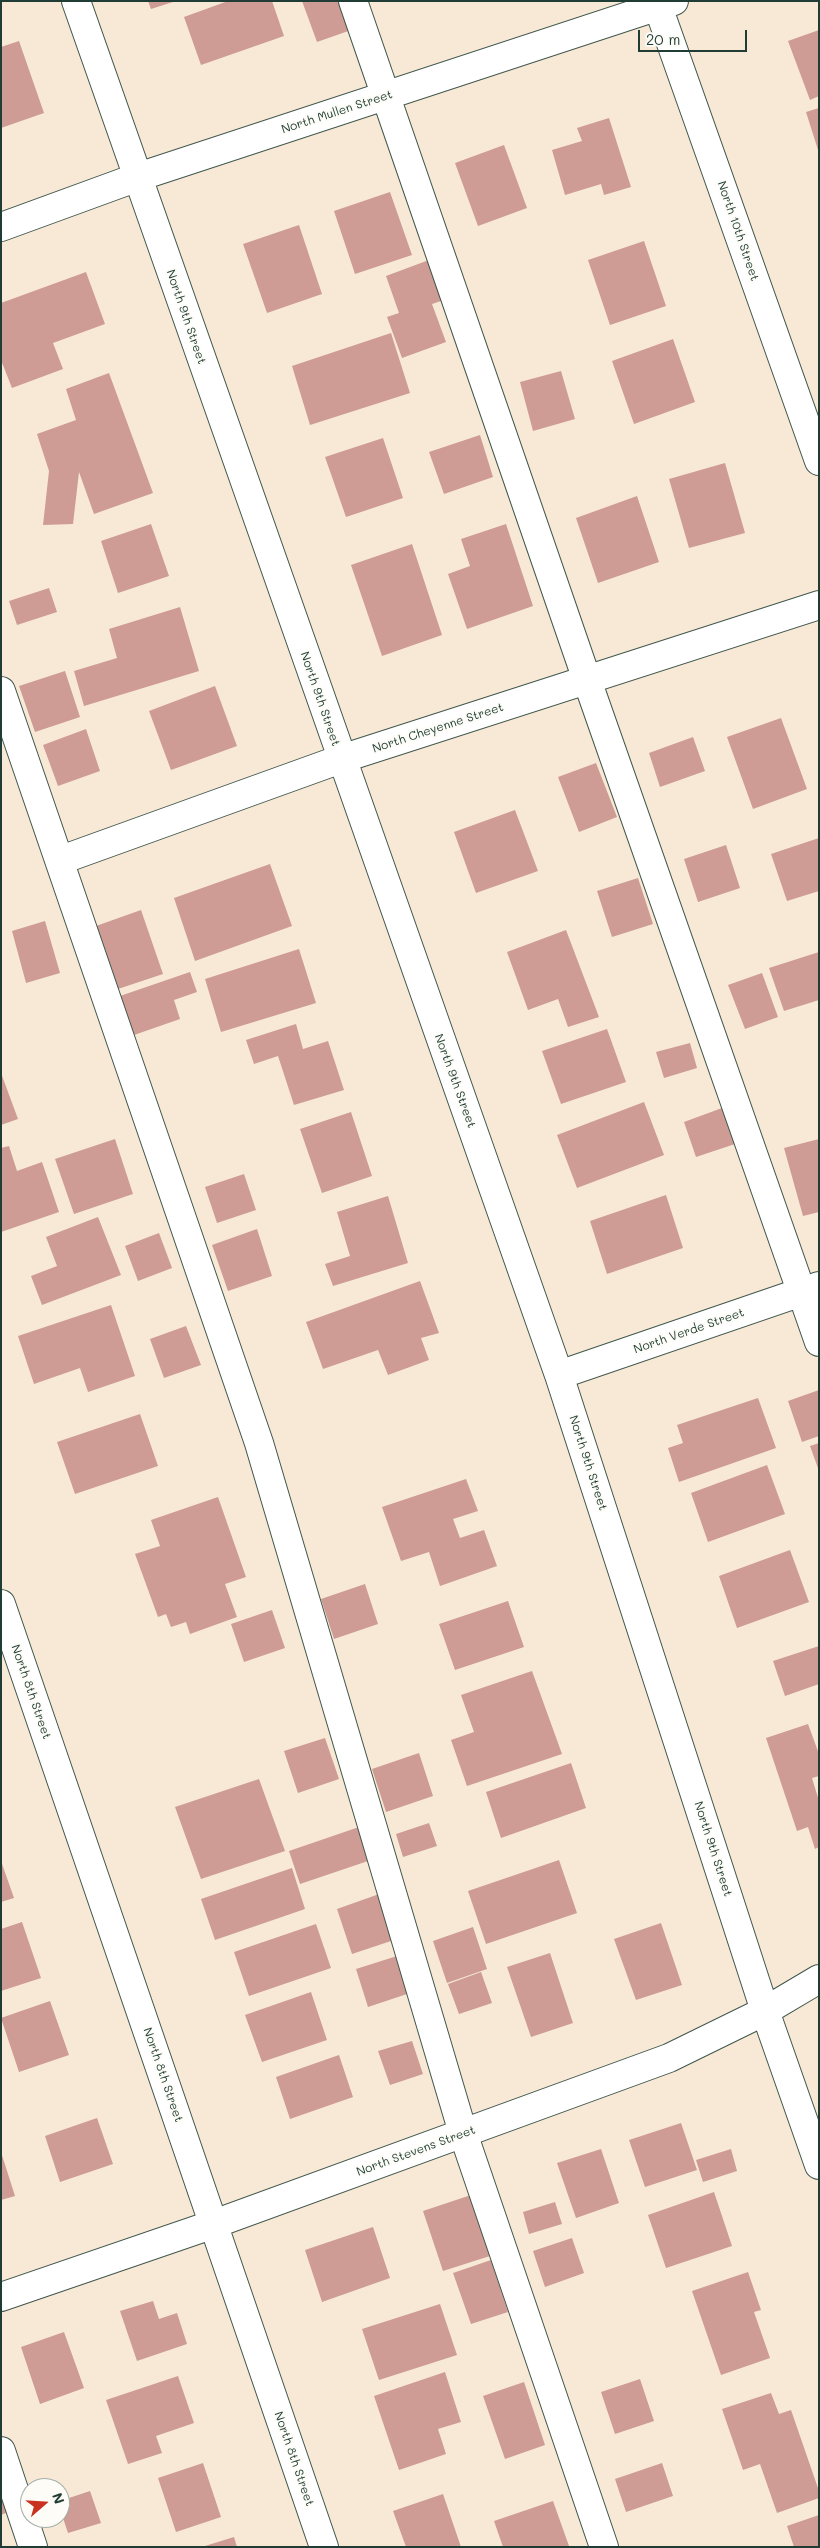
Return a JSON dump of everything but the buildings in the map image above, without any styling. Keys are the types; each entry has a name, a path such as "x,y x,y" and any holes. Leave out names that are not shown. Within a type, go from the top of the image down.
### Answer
{"street":[{"name":"North 9th Street","path":"76,1 340,759 559,1375 765,2011 819,2165"},
{"path":"353,1 587,680 809,1289 819,1342"},
{"name":"North Mullen Street","path":"1,228 138,178 663,3"},
{"name":"North 10th Street","path":"663,3 819,461"},
{"name":"North Cheyenne Street","path":"60,860 340,759 819,605"},
{"path":"1,690 259,1443 463,2133 604,2547"},
{"name":"North Verde Street","path":"559,1375 809,1289"},
{"name":"North 8th Street","path":"1,1604 324,2547"},
{"name":"North Stevens Street","path":"1,2297 214,2224 669,2058 765,2011 819,1979"},
{"path":"1,2451 34,2547"}]}
